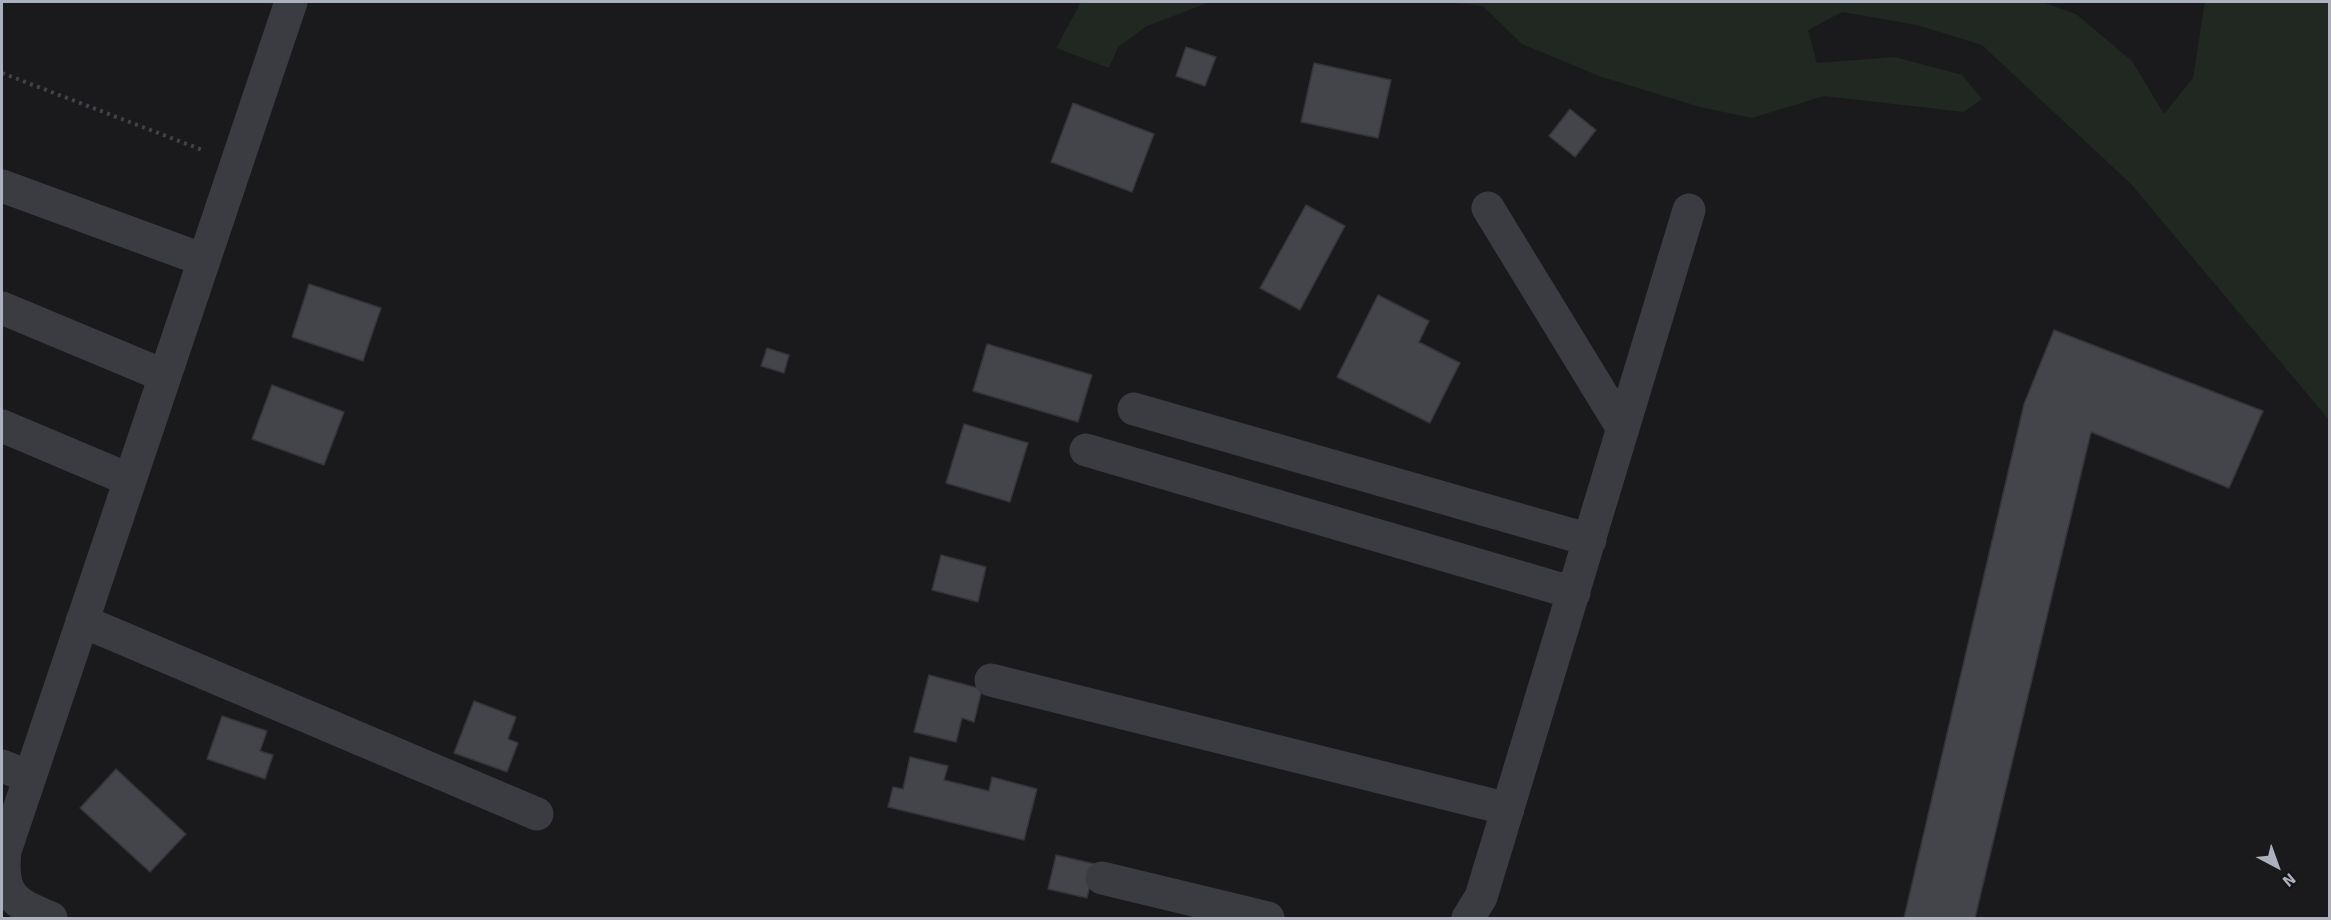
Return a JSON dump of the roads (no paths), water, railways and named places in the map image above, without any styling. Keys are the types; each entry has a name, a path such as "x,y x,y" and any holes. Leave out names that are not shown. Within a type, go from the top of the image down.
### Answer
{"lane":[{"path":"51,918 18,904 4,884 5,851 16,771 82,621 291,2"},
{"path":"2,186 204,260"},
{"path":"1488,208 1623,429"},
{"path":"1468,918 1481,897 1689,210"},
{"path":"2,308 165,376"},
{"path":"1134,409 1590,540"},
{"path":"2,426 130,480"},
{"path":"1086,450 1574,592"},
{"path":"82,621 537,814"},
{"path":"991,680 1508,809"},
{"path":"1102,878 1268,918"}]}
